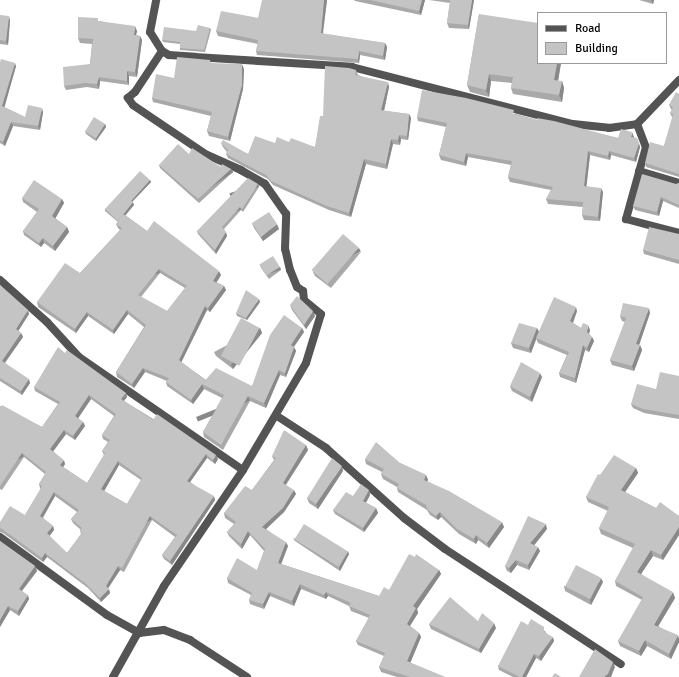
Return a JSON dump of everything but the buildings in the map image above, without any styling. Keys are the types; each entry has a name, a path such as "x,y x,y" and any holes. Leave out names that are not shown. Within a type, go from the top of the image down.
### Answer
{"street":[{"path":"156,0 150,32 162,51 169,55 195,58 352,67 573,124 609,128 637,124 679,80"},
{"path":"114,677 164,586 243,470 277,416 306,363 321,314 304,300 303,291 297,287 290,270 285,249 286,214 265,184 207,155 133,105 128,98 135,92 162,51"},
{"path":"637,124 646,147 626,219 679,233"},
{"path":"639,171 679,183"},
{"path":"0,280 47,322 79,357 243,470"},
{"path":"277,416 326,448 404,518 445,549 621,664"},
{"path":"0,537 107,615 139,633 164,630 190,640 247,677"}]}
